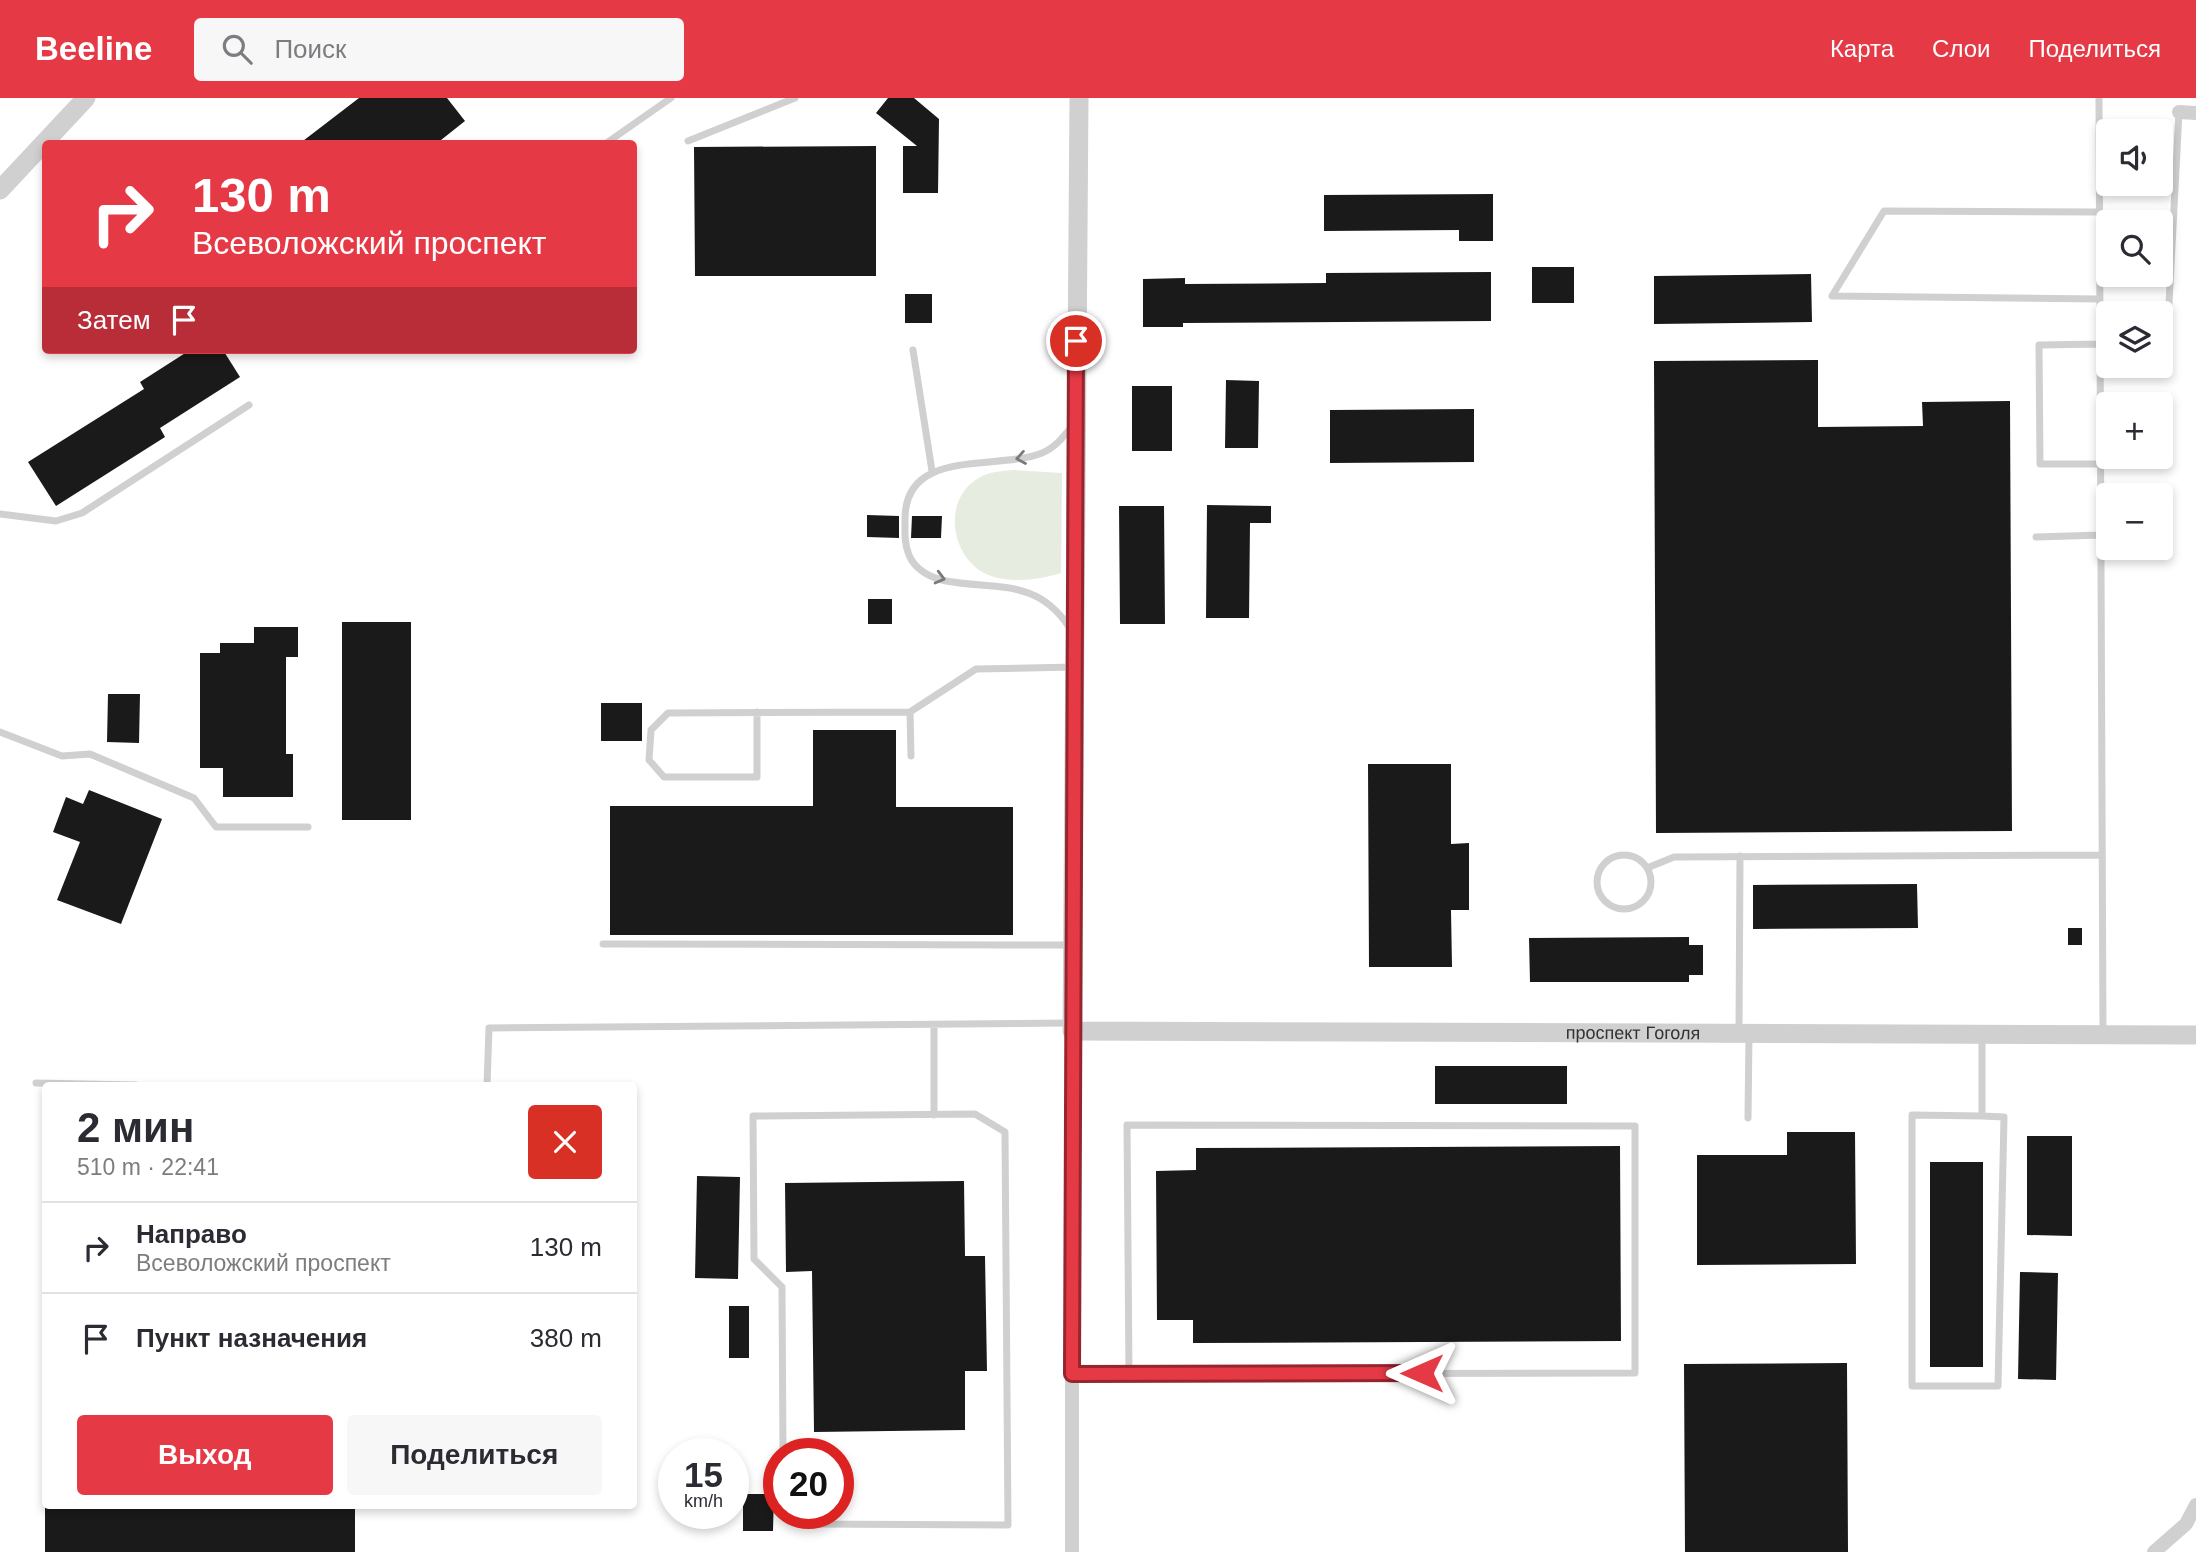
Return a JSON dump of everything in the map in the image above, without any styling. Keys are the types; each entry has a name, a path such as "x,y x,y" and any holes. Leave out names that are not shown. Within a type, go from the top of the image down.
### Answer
{"street":[{"path":"50,140 86,98"},
{"path":"1072,1552 1072,945 1079,98"},
{"path":"2179,112 2196,113"},
{"path":"0,190 42,148"},
{"name":"проспект Гоголя","path":"1072,1027 2196,1035"},
{"path":"2154,1552 2186,1524 2196,1505"}],"lane":[{"path":"611,140 671,98"},
{"path":"688,141 795,98"},
{"path":"2099,98 2100,210"},
{"path":"2169,301 2179,112"},
{"path":"2096,212 1884,211 1832,296 2100,299 2100,287"},
{"path":"2096,344 2039,345 2040,464 2096,464"},
{"path":"913,350 932,471"},
{"path":"0,514 56,521 82,513 249,405"},
{"path":"1074,634 1060,613 1029,591 945,580 925,574 912,562 905,545 905,509 909,493 917,482 932,471 1026,458 1059,442 1075,421"},
{"path":"2036,537 2096,535"},
{"path":"2101,560 2103,1035"},
{"path":"757,712 757,777 664,777 649,760 651,730 668,713 757,712 910,712 976,669 1074,667"},
{"path":"910,712 911,756"},
{"path":"0,732 62,756 90,754 194,798 216,827 308,827"},
{"path":"1647,868 1674,857 2102,855"},
{"path":"1630,856 1647,868 1650,888 1638,905 1617,909 1600,897 1597,876 1609,859 1630,856"},
{"path":"1740,856 1748,1118"},
{"path":"603,944 1072,945"},
{"path":"934,1026 934,1115"},
{"path":"487,1082 489,1028 1072,1027"},
{"path":"1982,1034 1982,1116"},
{"path":"36,1083 42,1083"},
{"path":"783,1438 782,1287 754,1259 753,1116 975,1114 1005,1132 1008,1525 854,1524"},
{"path":"1912,1115 1982,1116 2004,1117 1998,1386 1912,1386 1912,1115"},
{"path":"1072,1374 1129,1374 1635,1373 1635,1126 1128,1125 1129,1374"}],"shaded area":[{"path":"1013,470 1062,473 1061,573 1043,578 1004,579 986,574 974,566 965,555 955,528 959,501 966,489 977,479 994,472"}],"building":[{"path":"359,98 447,98 465,121 441,140 304,140"},
{"path":"888,98 914,98 939,119 938,193 903,193 903,146 917,146 876,113"},
{"path":"876,146 876,276 695,276 694,147"},
{"path":"1493,194 1493,241 1459,241 1459,230 1324,231 1324,195"},
{"path":"1532,267 1574,267 1574,303 1532,303"},
{"path":"1491,272 1491,321 1183,323 1183,327 1143,327 1143,279 1185,278 1185,284 1326,283 1326,273"},
{"path":"1811,274 1812,322 1654,324 1654,276"},
{"path":"905,294 932,294 932,323 905,323"},
{"path":"184,354 226,354 240,377 160,428 165,437 56,506 28,462 144,389 140,382"},
{"path":"1818,360 1818,427 1923,426 1922,402 2010,401 2012,831 1656,833 1654,361"},
{"path":"1226,380 1259,381 1258,448 1225,448"},
{"path":"1132,386 1172,386 1172,451 1132,451"},
{"path":"1474,409 1474,462 1330,463 1330,410"},
{"path":"1207,505 1271,506 1271,523 1250,523 1249,618 1206,618"},
{"path":"1119,506 1164,506 1165,624 1120,624"},
{"path":"867,515 899,516 899,538 867,537"},
{"path":"912,516 942,516 941,538 911,538"},
{"path":"868,599 892,599 892,624 868,624"},
{"path":"342,622 411,622 411,820 342,820"},
{"path":"254,627 298,627 298,657 286,657 286,754 293,754 293,797 223,797 223,768 200,768 200,653 220,653 220,643 254,643"},
{"path":"108,694 140,694 139,743 107,742"},
{"path":"601,703 642,703 642,741 601,741"},
{"path":"813,730 896,730 896,807 1013,807 1013,935 610,935 610,806 813,806"},
{"path":"1368,764 1451,764 1451,844 1469,843 1469,910 1451,910 1452,967 1369,967"},
{"path":"89,790 162,819 121,924 57,900 80,842 53,832 66,797 83,804"},
{"path":"1917,884 1918,928 1753,929 1753,885"},
{"path":"2068,928 2082,928 2082,945 2068,945"},
{"path":"1689,937 1689,945 1703,945 1703,975 1689,975 1689,982 1530,982 1529,938"},
{"path":"1435,1066 1567,1066 1567,1104 1435,1104"},
{"path":"1787,1132 1855,1132 1856,1264 1697,1265 1697,1155 1787,1155"},
{"path":"2027,1136 2072,1136 2072,1236 2027,1235"},
{"path":"1620,1146 1621,1341 1193,1343 1193,1320 1157,1320 1156,1171 1196,1170 1196,1148"},
{"path":"1930,1162 1983,1162 1983,1367 1930,1367"},
{"path":"697,1176 740,1177 738,1279 695,1278"},
{"path":"964,1181 965,1256 985,1256 987,1371 965,1371 965,1430 814,1432 812,1271 786,1272 785,1183"},
{"path":"2020,1272 2058,1273 2056,1380 2018,1379"},
{"path":"729,1306 749,1306 749,1358 729,1358"},
{"path":"1847,1363 1848,1552 1685,1552 1684,1364"},
{"path":"749,1494 763,1494 763,1529 773,1531 743,1531 749,1529"},
{"path":"45,1509 355,1509 355,1552 45,1552"}],"route":[{"path":"1076,341 1072,1374 1422,1373"}]}
